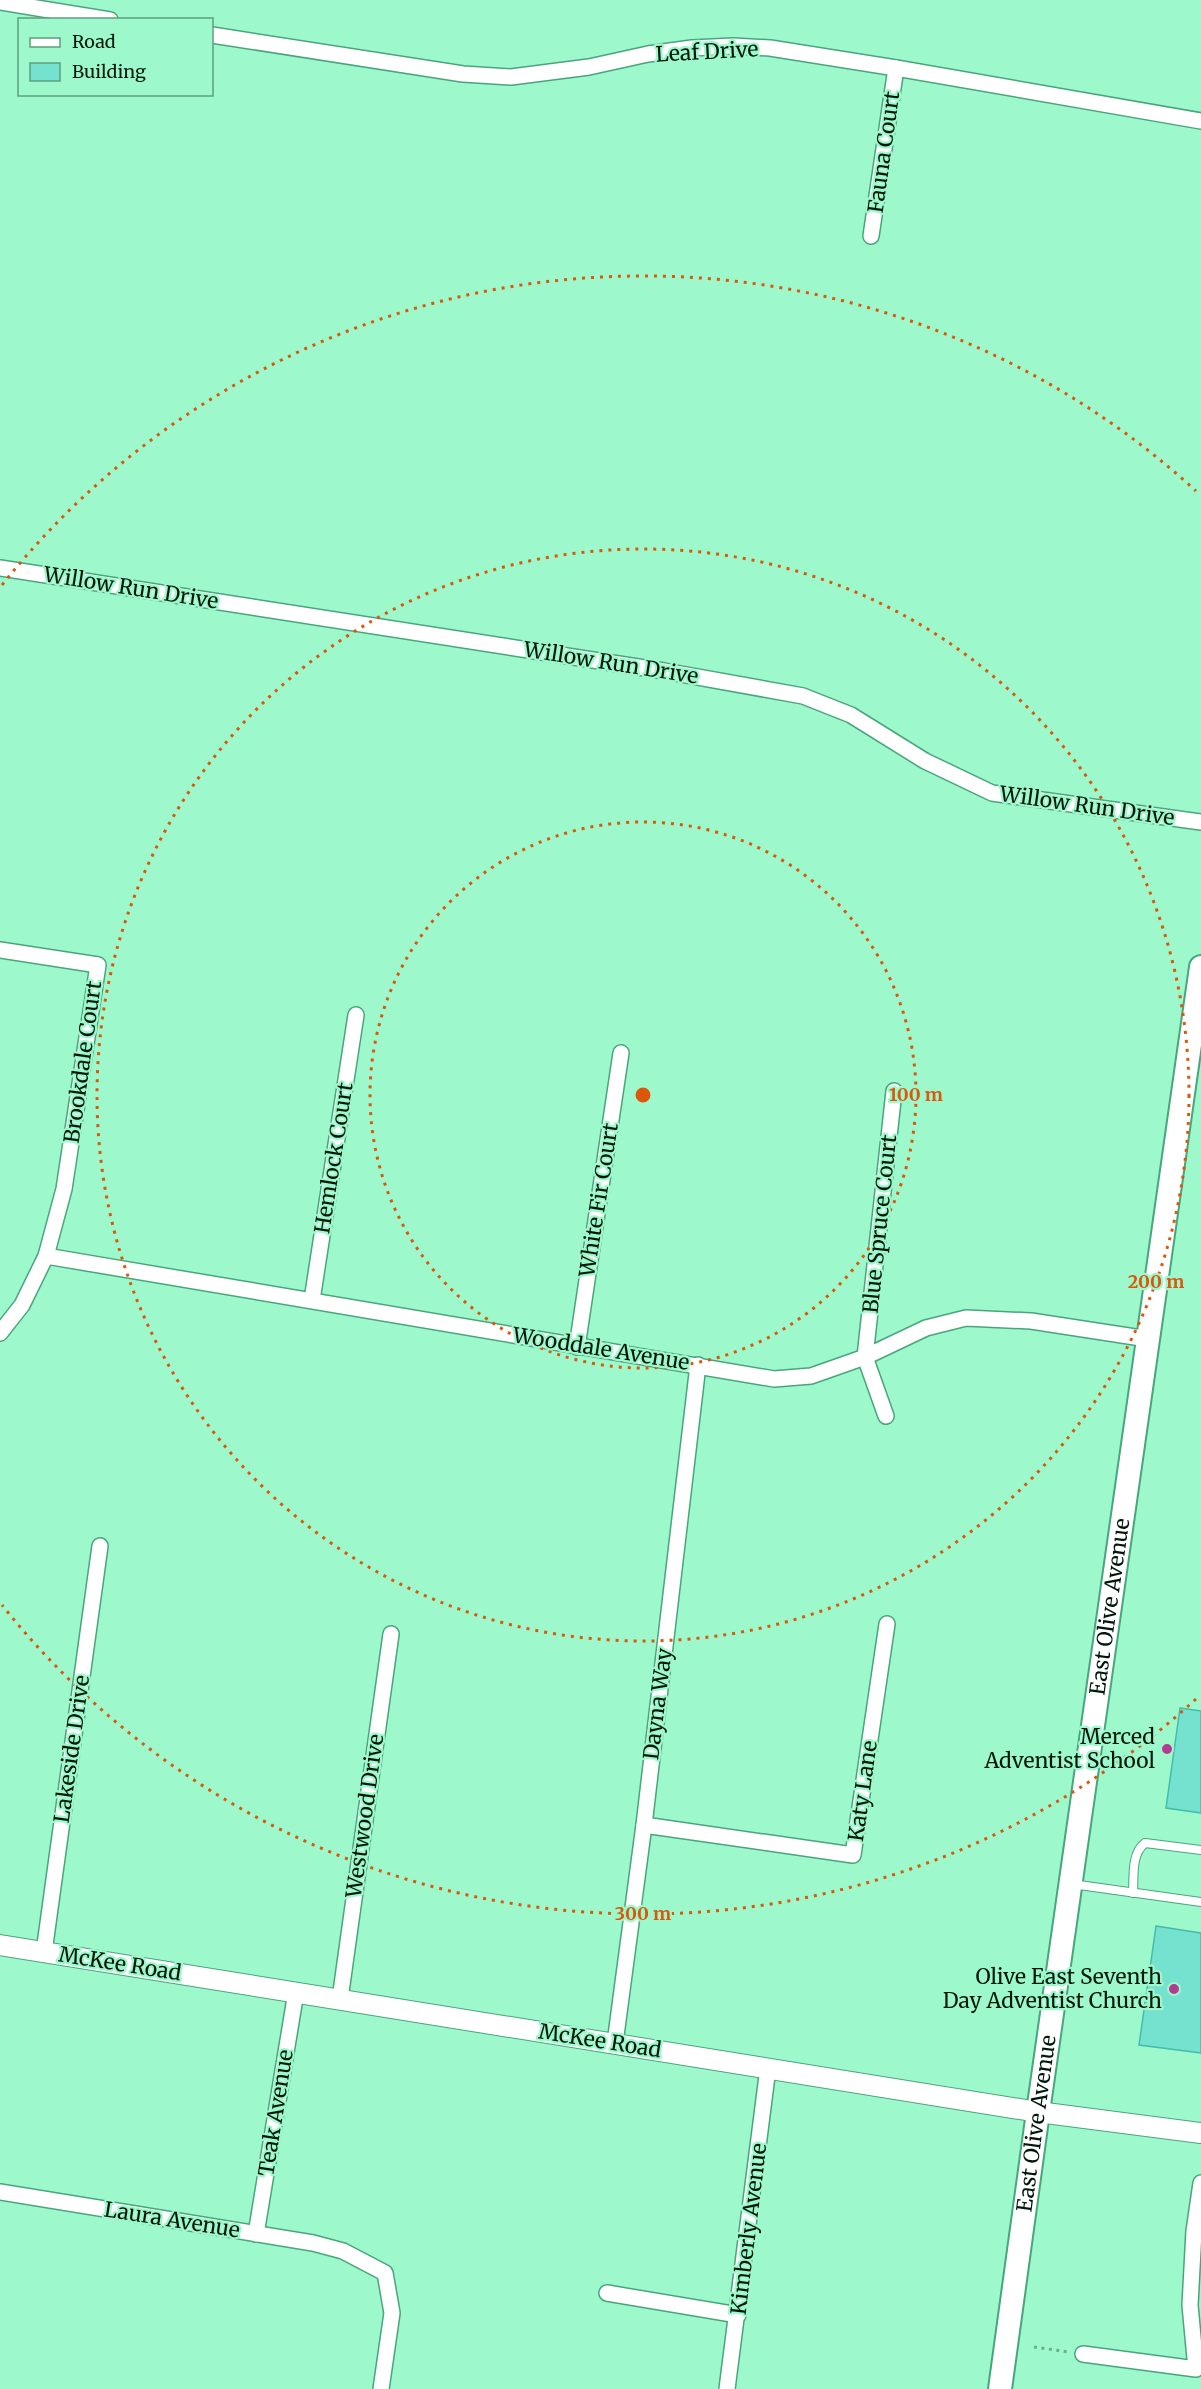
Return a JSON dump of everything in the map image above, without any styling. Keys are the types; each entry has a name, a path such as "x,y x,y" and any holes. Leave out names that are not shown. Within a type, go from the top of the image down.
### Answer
{"main road":[{"name":"East Olive Avenue","path":"1000,2389 1148,1339 1196,1032 1201,967"}],"street":[{"path":"0,2 98,18"},
{"name":"Leaf Drive","path":"213,35 451,73 511,77 589,68 648,54 692,48 733,46 770,48 1201,121"},
{"name":"Fauna Court","path":"872,236 896,68"},
{"name":"Willow Run Drive","path":"0,568 664,671 803,696 851,715 925,761 992,793 1201,822"},
{"name":"Brookdale Court","path":"0,950 98,965 64,1189 46,1256"},
{"name":"Hemlock Court","path":"312,1300 356,1015"},
{"name":"White Fir Court","path":"577,1347 621,1053"},
{"name":"Blue Spruce Court","path":"865,1357 894,1090"},
{"path":"0,1333 22,1305 46,1256"},
{"name":"Wooddale Avenue","path":"46,1256 774,1379 811,1376 865,1357 926,1328 966,1318 1031,1321 1148,1339"},
{"path":"865,1357 886,1416"},
{"name":"Dayna Way","path":"615,2043 644,1825 698,1365"},
{"name":"Lakeside Drive","path":"44,1952 100,1546"},
{"name":"Katy Lane","path":"644,1825 854,1855 887,1624"},
{"name":"Westwood Drive","path":"340,1999 391,1634"},
{"name":"McKee Road","path":"0,1945 1038,2112 1201,2133"},
{"name":"Teak Avenue","path":"256,2235 296,1992"},
{"name":"Kimberly Avenue","path":"727,2389 768,2068"},
{"path":"1083,2354 1196,2369 1190,2305 1194,2231 1201,2183"},
{"name":"Laura Avenue","path":"0,2192 343,2251 385,2273 392,2313 381,2389"},
{"path":"607,2293 738,2315"}],"lane":[{"path":"1132,1893 1135,1858 1138,1849 1145,1843 1201,1850"},
{"path":"1070,1884 1201,1902"}],"path":[{"path":"1034,2347 1083,2354"}],"building":[{"path":"1180,1708 1201,1711 1201,1813 1166,1808"},
{"name":"Olive East Seventh Day Adventist Church","path":"1156,1926 1201,1933 1201,2053 1139,2045"}],"place":[{"name":"Merced Adventist School","path":"1167,1749"},
{"name":"Olive East Seventh Day Adventist Church","path":"1174,1989"}]}
